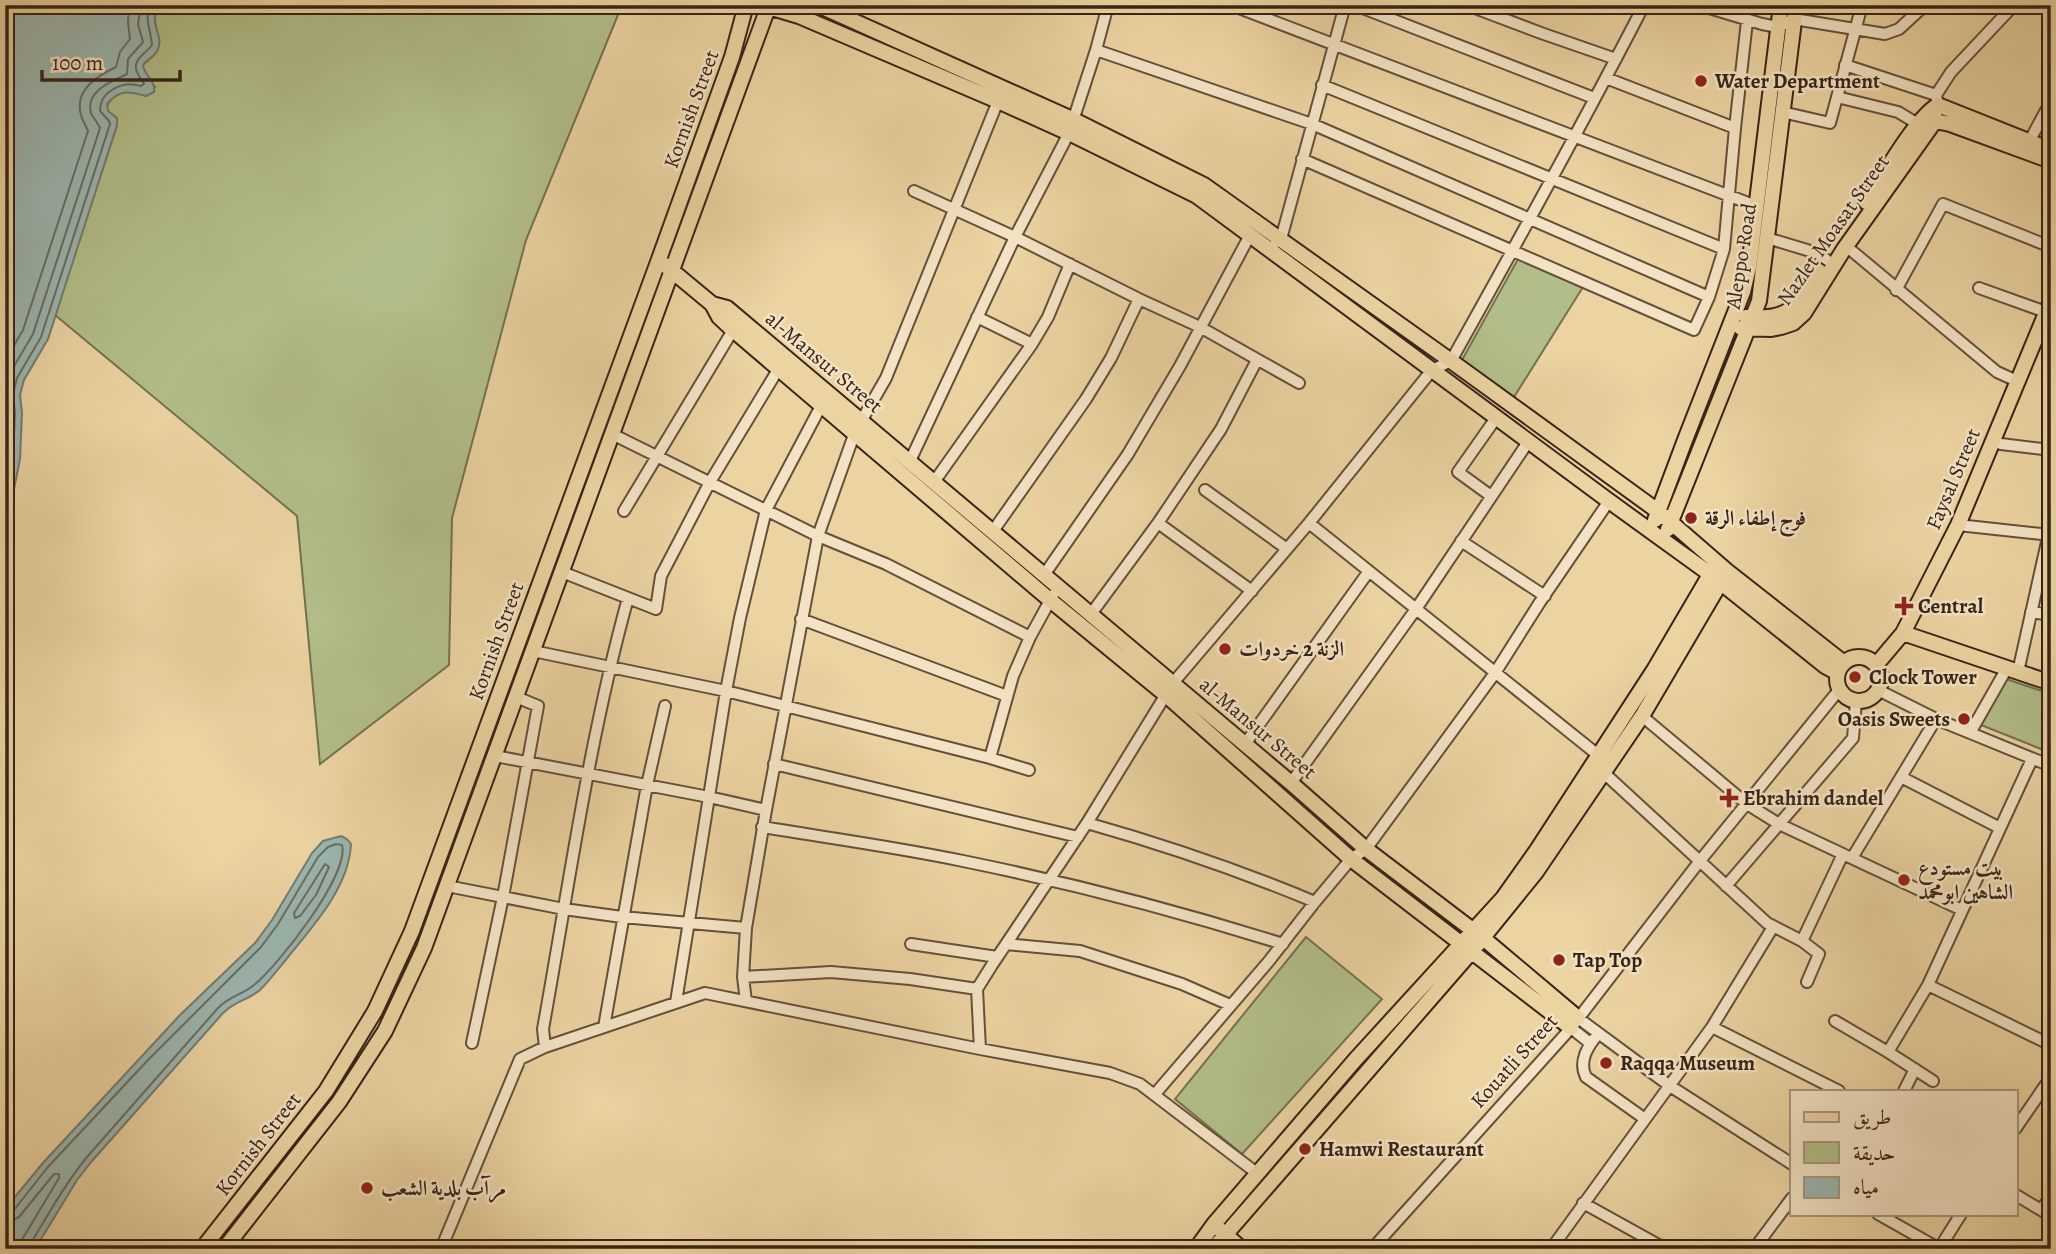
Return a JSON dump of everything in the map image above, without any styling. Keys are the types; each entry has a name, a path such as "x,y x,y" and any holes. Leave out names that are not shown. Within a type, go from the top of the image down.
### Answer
{"main road":[{"name":"Kornish Street","path":"202,1249 326,1091 375,1011 412,931 659,262 732,57 746,5"},
{"path":"818,5 1071,126 1204,185 1659,513 1719,572 1825,666 1841,668"},
{"name":"Aleppo Road","path":"1657,535 1659,513 1746,280 1781,5"},
{"name":"Kornish Street","path":"224,1249 339,1102 385,1031 424,948 766,6"},
{"path":"766,6 799,16 998,101 1071,126 1197,195 1609,501 1657,535 1719,572"},
{"name":"Aleppo Road","path":"1657,535 1671,523 1761,292 1795,12"},
{"path":"1937,100 2051,150"},
{"name":"Nazlet Moasat Street","path":"1751,323 1789,312 1937,100"},
{"path":"1935,121 2051,161"},
{"name":"Nazlet Moasat Street","path":"1732,321 1771,329 1793,324 1804,313 1846,246 1935,121"},
{"path":"685,188 699,196"},
{"name":"al-Mansur Street","path":"659,262 712,304 719,317 733,330 783,363 859,427 1050,600 1245,744 1366,849 1478,934 1574,1023"},
{"name":"al-Mansur Street","path":"712,304 727,308 822,404 910,461 1091,614 1351,859 1467,947 1574,1023"},
{"name":"Faysal Street","path":"1876,665 1903,633 1958,525 2048,306"},
{"path":"1219,1229 1478,934 1536,872 1642,716 1719,572"},
{"path":"1478,934 1537,850 1719,572"},
{"path":"1903,633 2051,683"},
{"path":"1851,658 1869,659 1876,665 1881,673 1881,682 1873,697 1856,701 1843,696 1837,681 1841,668 1851,658"},
{"path":"1208,1246 1258,1174 1355,1060 1467,947"},
{"path":"1219,1229 1242,1249"}],"street":[{"path":"910,461 1015,237 1071,126 1108,5"},
{"path":"1231,5 1756,206"},
{"path":"1268,248 1281,239 1345,5"},
{"path":"1355,5 1594,97"},
{"path":"1467,5 1616,59"},
{"path":"1699,5 1747,21 1778,27 1795,12 1875,34 1892,33 1899,29 1925,5"},
{"path":"1782,112 1830,123 1862,5"},
{"name":"Nazlet Moasat Street","path":"1935,121 1937,100 1951,72 2014,5"},
{"path":"980,1049 977,989 997,957 1078,837 1170,689 1432,370 1451,361 1553,179 1641,6"},
{"path":"1302,159 1694,330 1709,297 1724,249 1747,21"},
{"path":"1096,50 1312,124 1709,297"},
{"path":"1845,65 1937,100"},
{"path":"1606,78 1735,128"},
{"path":"1322,85 1724,249"},
{"path":"1837,97 1898,112 1918,124"},
{"path":"746,1001 743,977 746,928 762,827 818,536 859,427 886,378 998,101"},
{"path":"2029,142 2051,101"},
{"path":"914,191 1200,327 1299,383"},
{"path":"1896,290 1943,204 2051,247"},
{"path":"1044,575 1128,454 1250,235"},
{"path":"1767,238 1816,253 1827,260"},
{"path":"1846,246 1997,372 2017,381"},
{"path":"934,482 1032,344 1048,317 1070,264"},
{"path":"1979,288 2048,306"},
{"path":"992,531 1086,399 1111,358 1139,299"},
{"path":"977,317 1032,344"},
{"path":"624,511 733,330"},
{"path":"1091,614 1158,523 1221,429 1257,360"},
{"path":"562,572 656,609 661,576 710,482 783,363"},
{"path":"676,1002 726,691 766,510 822,404"},
{"path":"1491,496 1458,472 1496,418"},
{"path":"612,434 818,536 886,564 1031,637"},
{"path":"1993,441 2051,450"},
{"path":"1291,783 1416,609 1528,442"},
{"path":"1205,490 1287,549"},
{"path":"1154,1094 1283,944 1351,859 1366,849 1495,673 1609,501"},
{"path":"1158,523 1252,591"},
{"path":"1309,523 1598,755"},
{"path":"1958,525 2050,531 2031,612 2012,670 1970,733"},
{"path":"1461,541 1545,596"},
{"path":"1245,744 1368,571"},
{"path":"990,758 1013,676 1057,586"},
{"path":"545,1047 543,1029 588,774 609,668 628,598"},
{"path":"2031,612 2051,615"},
{"path":"801,619 1007,696"},
{"path":"533,651 726,691 1029,770"},
{"name":"Kouatli Street","path":"1372,1249 1574,1023 1699,862 1839,690"},
{"path":"1878,691 1936,719 2051,766"},
{"path":"471,1044 503,897 538,706 516,697"},
{"path":"1726,886 1853,738 1856,701"},
{"path":"604,1027 647,785 665,706"},
{"path":"1642,716 1747,804 1779,824 1962,910"},
{"path":"1802,942 1847,856 1901,778 1936,719"},
{"path":"495,756 766,810"},
{"path":"1888,1052 1928,985 2032,759"},
{"path":"774,764 1078,837"},
{"path":"1603,772 1767,923 1819,954 1807,982"},
{"path":"1901,778 2000,828"},
{"path":"1087,823 1168,846 1315,902"},
{"path":"762,827 961,860 1187,914 1283,944"},
{"path":"447,886 564,909 746,928"},
{"path":"1550,1249 1712,1027 1773,927"},
{"path":"911,944 997,957"},
{"path":"1006,944 1080,951 1182,984 1230,1005"},
{"path":"743,977 831,972 910,978 977,989"},
{"path":"1928,985 2051,1045"},
{"path":"441,1249 520,1059 545,1047 705,993 1110,1073 1140,1084 1258,1174"},
{"path":"1835,1021 1933,1081"},
{"name":"al-Mansur Street","path":"1574,1023 1790,1163"},
{"path":"1712,1027 1837,1090"},
{"path":"1594,1038 1582,1065 1586,1077 1645,1119"},
{"path":"1904,1090 1915,1069"},
{"path":"2018,1125 2051,1077"},
{"path":"2018,1196 2046,1213 2051,1196"},
{"path":"1754,1249 1790,1201"},
{"path":"1583,1203 1666,1249"},
{"path":"1882,1216 1940,1249 1960,1216"}],"green space":[{"path":"158,5 622,5 526,240 452,518 449,665 320,764 297,516 55,315 117,125 106,108 118,94 128,92 146,96 155,87 143,70 143,65 154,55 159,45 155,20"},
{"path":"1518,259 1583,287 1514,397 1462,360"},
{"path":"2006,679 2051,694 2051,753 1981,725"},
{"path":"1306,937 1382,999 1242,1154 1175,1099"}],"water":[{"path":"5,5 158,5 155,24 159,44 155,54 143,65 154,92 146,96 130,92 121,94 107,104 108,111 117,118 117,125 48,339 24,380 20,395 20,459 5,535"},
{"path":"341,836 351,844 349,860 337,890 319,919 278,970 260,990 223,1013 92,1161 77,1180 35,1249 5,1249 5,1209 42,1164 179,1016 255,943 312,853 323,841"}],"place":[{"name":"Water Department","path":"1701,81"},
{"name":"فوج إطفاء الرقة","path":"1691,518"},
{"name":"Central","path":"1904,606"},
{"name":"الزنة 2 خردوات","path":"1225,649"},
{"name":"Clock Tower","path":"1855,677"},
{"name":"Oasis Sweets","path":"1964,719"},
{"name":"Ebrahim dandel","path":"1729,798"},
{"name":"بيت مستودع الشاهين ابومحمد","path":"1904,880"},
{"name":"Tap Top","path":"1559,960"},
{"name":"Raqqa Museum","path":"1606,1063"},
{"name":"Hamwi Restaurant","path":"1305,1149"},
{"name":"مرآب بلدية الشعب","path":"367,1188"}]}
